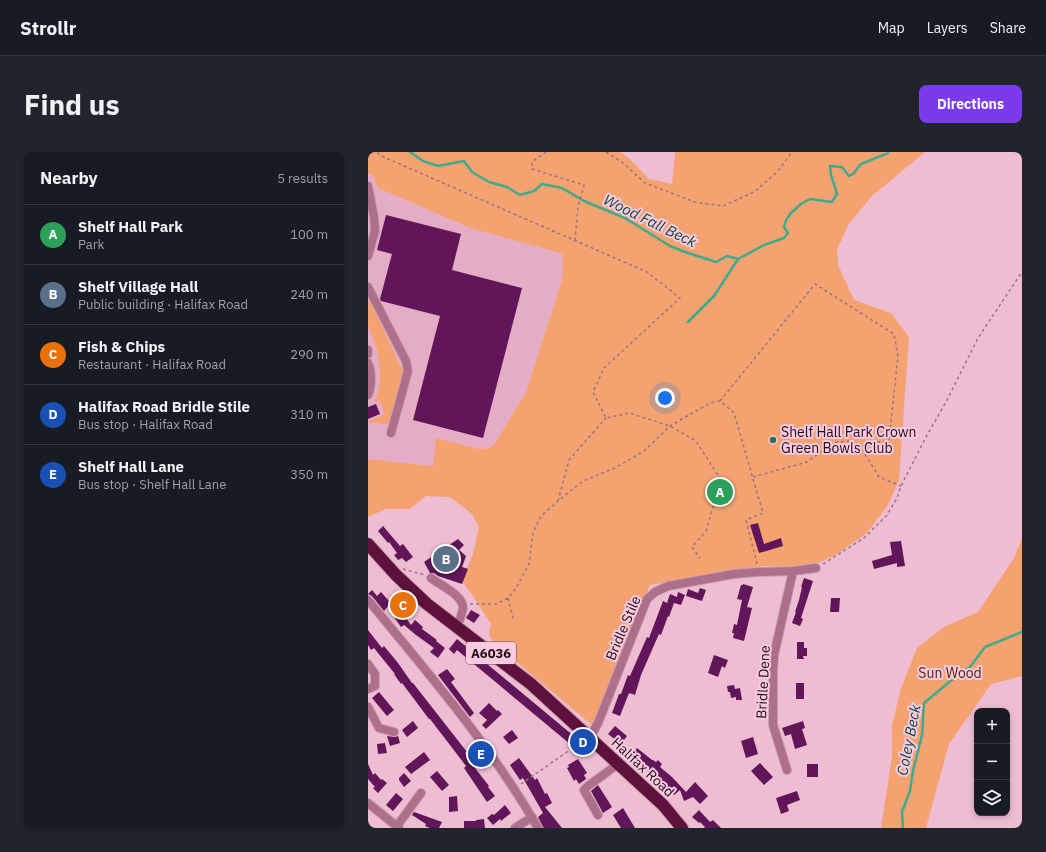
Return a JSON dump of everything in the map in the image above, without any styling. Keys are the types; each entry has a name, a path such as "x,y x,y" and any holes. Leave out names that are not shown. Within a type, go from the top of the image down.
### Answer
{"highway":[{"name":"A6036","path":"368,544 394,573"},
{"name":"Halifax Road","path":"394,573 427,604 531,684 663,805 682,828"}],"street":[{"path":"368,186 375,231 368,256"},
{"path":"368,287 406,361 408,371 391,433"},
{"path":"368,363 371,377 370,391 368,395"},
{"name":"Bridle Stile","path":"587,735 598,723 647,599 655,592 668,586 734,574 793,572 816,568"},
{"name":"Bridle Dene","path":"787,770 774,725 773,673 774,655 793,572"},
{"path":"431,578 454,593 460,600 463,606 457,626"},
{"path":"368,600 459,713 504,772 538,828"},
{"path":"368,664 376,674 375,686 368,689"},
{"path":"368,707 379,728 394,732"},
{"path":"598,815 584,790 618,764"},
{"path":"368,803 398,827 421,793"},
{"path":"515,828 532,817"}],"path":[{"path":"378,152 379,155 647,272 680,298 604,368 593,392 606,418"},
{"path":"546,152 532,162 532,169 584,185 578,207 574,240"},
{"path":"606,152 623,163 645,182 695,202 723,206 754,192 776,172 792,152"},
{"path":"816,568 864,538 887,515 978,338 1022,272"},
{"path":"463,606 472,604 496,604 508,598 516,588 529,564 533,533 542,516 583,481 615,468 644,451 670,426 710,403 720,401 815,284 894,334 898,356 889,440 860,446"},
{"path":"720,401 734,413 763,513 746,520 758,572"},
{"path":"558,501 569,460 606,418 629,413 670,426 696,440 721,480 706,531 692,547 700,558"},
{"path":"753,477 807,462 837,442 849,441 860,446 879,477 902,486"},
{"path":"394,573 400,568 408,569 431,578"},
{"path":"508,598 513,618"},
{"path":"514,789 567,752 587,735"}],"shaded area":[{"path":"368,173 374,177 378,188 470,228 563,254 562,280 526,392 495,443 489,448 479,449 436,438 433,466 368,459"}],"green space":[{"path":"370,152 620,152 629,158 649,179 672,184 675,152 925,152 872,196 849,224 837,249 838,265 854,300 891,313 909,337 899,480 888,505 867,533 834,556 818,563 795,567 762,566 650,585 593,726 494,643 489,635 491,624 462,581 473,554 479,527 472,514 450,497 426,496 410,509 386,509 368,517 368,459 433,466 436,438 479,449 489,448 495,443 526,392 562,280 563,254 470,228 378,188 374,177 368,173"},
{"path":"369,299 404,373 390,424 371,423 369,421 385,414 380,401 374,402 380,383 380,370 377,350 368,324"},
{"name":"Sun Wood","path":"1022,538 1022,676 991,684 949,744 926,828 881,828 892,756 892,725 901,688 917,648 944,627 978,612 1014,558"}],"building":[{"path":"386,215 461,234 452,270 522,288 483,438 413,420 440,316 381,301 380,299 392,254 377,250"},
{"path":"376,404 380,414 368,419 368,407"},
{"path":"758,523 764,544 781,538 783,546 759,553 750,525"},
{"path":"383,526 400,546 403,544 413,557 406,562 402,558 398,560 394,555 397,553 378,531"},
{"path":"458,539 464,545 459,550 466,556 462,567 468,569 462,584 438,576 434,573 430,573 424,562"},
{"path":"901,541 905,566 897,567 897,563 874,569 872,561 892,555 890,542"},
{"path":"804,578 813,581 801,618 803,619 800,626 792,623"},
{"path":"743,584 753,587 747,607 752,608 744,641 733,638 734,633 732,633 734,624 737,625 742,600 737,599 741,585"},
{"path":"700,588 706,590 702,601 686,596 688,589 698,593"},
{"path":"372,590 377,596 381,592 389,601 392,599 396,604 407,600 409,606 400,610 411,625 415,620 423,627 422,629 445,648 438,658 430,652 434,648 404,625 401,627 394,617 397,615 389,605 384,611 372,596 368,594"},
{"path":"678,592 685,595 681,605 674,603 661,635 659,634 641,675 635,695 629,693 620,716 612,713 628,675 630,676 647,637 649,638 663,601 667,603 670,594 677,597"},
{"path":"831,598 840,598 839,612 830,612"},
{"path":"471,610 480,615 474,623 466,618"},
{"path":"368,630 382,648 384,646 398,663 467,752 465,753 495,796 487,802 464,768 466,766 374,648 371,650 368,645"},
{"path":"457,639 575,737 570,744 457,650 454,654 449,649"},
{"path":"797,642 804,642 804,648 807,648 807,656 803,656 804,659 797,659"},
{"path":"714,655 728,660 725,668 722,666 718,677 708,673"},
{"path":"447,669 455,679 451,682 474,713 470,717 438,675"},
{"path":"796,683 804,683 804,699 796,699"},
{"path":"734,685 735,689 740,688 742,700 736,700 736,697 731,698 727,686"},
{"path":"379,692 394,710 387,716 372,698"},
{"path":"489,703 502,714 486,729 482,725 487,720 479,713"},
{"path":"413,721 418,728 407,737 402,730"},
{"path":"803,721 805,728 802,729 807,745 795,749 791,734 785,736 782,728"},
{"path":"615,726 627,736 621,744 608,734"},
{"path":"512,730 518,738 509,744 503,737"},
{"path":"387,736 398,736 400,743 390,746"},
{"path":"753,737 758,754 746,758 741,741"},
{"path":"385,743 387,753 378,754 377,744"},
{"path":"637,748 652,760 656,762 658,760 662,764 660,767 686,792 695,782 708,796 700,804 693,797 684,801 680,790 674,795 662,782 661,784 650,774 652,772 632,754"},
{"path":"424,752 430,760 411,774 405,767"},
{"path":"519,758 535,780 537,778 545,794 547,793 552,803 545,807 562,828 543,827 538,817 543,813 523,778 520,780 510,765"},
{"path":"578,759 587,773 584,775 586,779 579,784 576,779 574,781 567,768 569,767 568,765"},
{"path":"760,763 773,777 764,785 751,771"},
{"path":"368,764 373,775 375,773 381,780 382,779 387,783 378,793 368,779"},
{"path":"807,764 818,764 818,777 807,777"},
{"path":"437,771 449,785 442,791 430,777"},
{"path":"404,773 411,781 404,787 399,778"},
{"path":"598,785 612,807 603,813 591,791"},
{"path":"797,791 800,800 787,805 789,811 781,814 776,798"},
{"path":"396,793 403,799 393,811 386,805"},
{"path":"457,796 458,811 449,812 449,797"},
{"path":"505,805 511,813 493,825 487,818 492,814 494,815"},
{"path":"623,808 635,828 621,828 613,815"},
{"path":"699,810 710,822 713,820 721,828 704,828 705,827 700,822 699,823 692,817"},
{"path":"414,812 442,822 439,828 430,828 425,826 426,824 412,815"},
{"path":"484,819 485,828 464,828 464,821"}],"waterway":[{"name":"Wood Fall Beck","path":"410,152 423,161 438,166 464,161 472,172 489,182 507,187 520,195 534,191 542,184 562,188 584,201 625,218 670,246 716,262 727,256 738,259 764,245 784,238 788,233 784,227 786,220 801,204 810,199 832,202 837,194 831,175 830,166 842,167 849,176 853,174 861,164 888,152"},
{"path":"688,322 714,296 738,259"},
{"name":"Coley Beck","path":"903,828 902,812 910,791 913,771 922,735 924,703 959,674 970,667 985,647 1022,632"}],"place":[{"name":"Shelf Hall Park Crown Green Bowls Club","path":"773,440"},
{"name":"Shelf Hall Park","path":"720,492"},
{"name":"Shelf Village Hall","path":"446,559"},
{"name":"Fish & Chips","path":"403,605"},
{"name":"Halifax Road Bridle Stile","path":"583,742"},
{"name":"Shelf Hall Lane","path":"481,754"}]}
